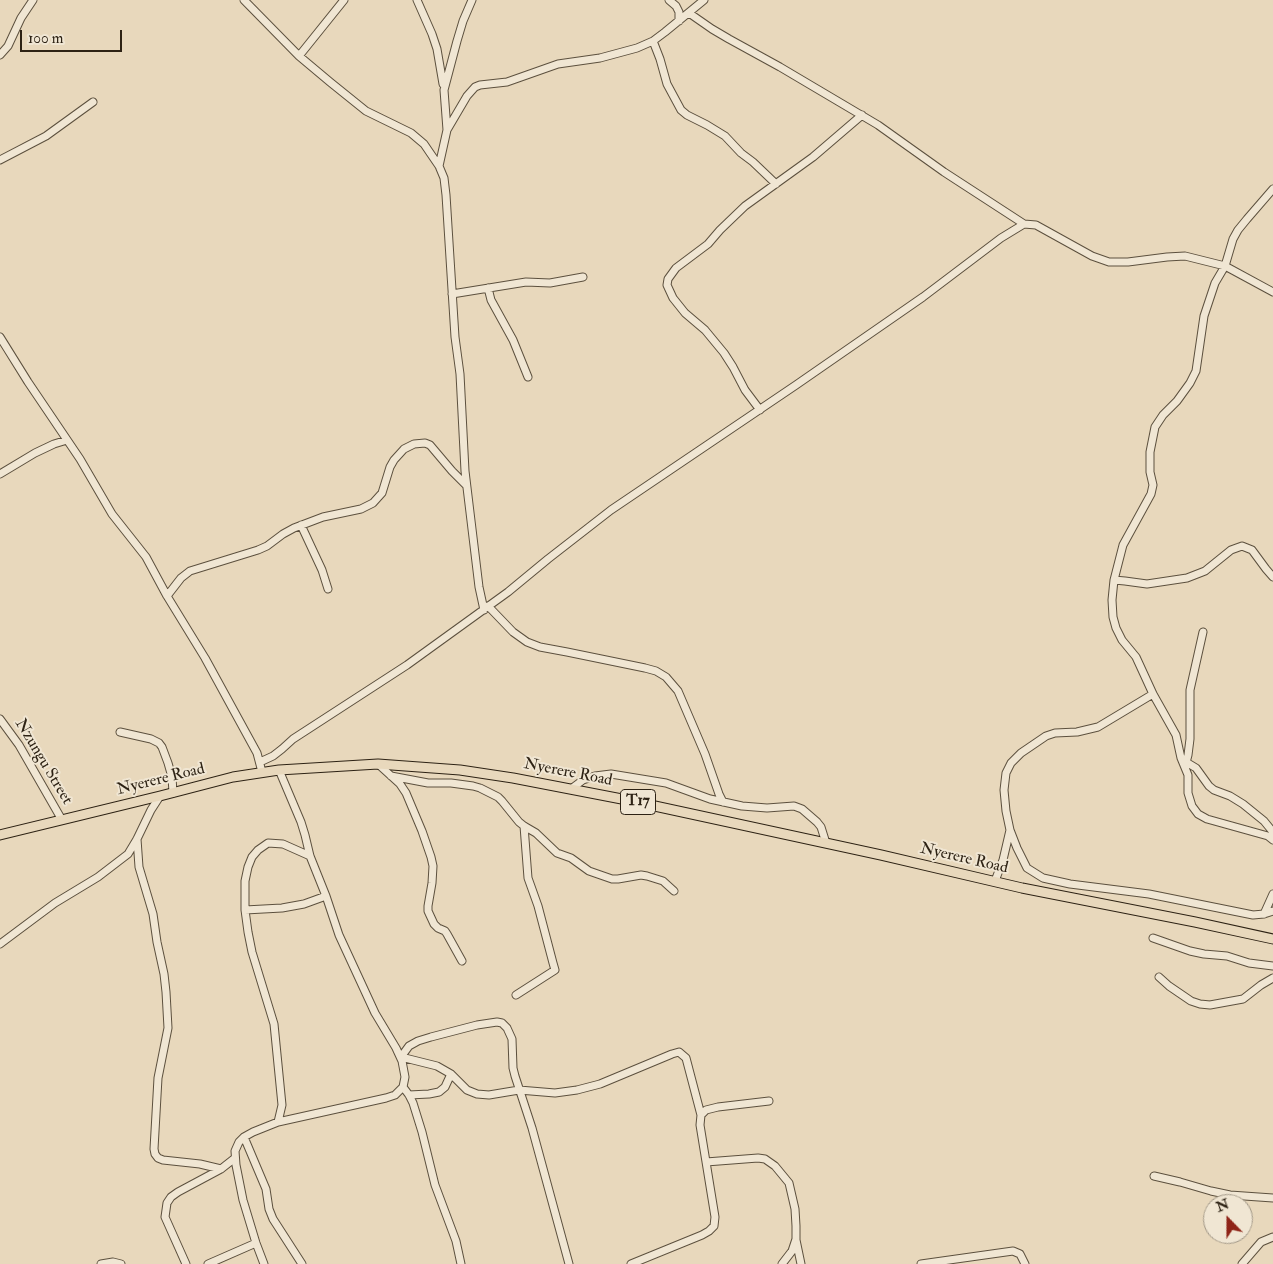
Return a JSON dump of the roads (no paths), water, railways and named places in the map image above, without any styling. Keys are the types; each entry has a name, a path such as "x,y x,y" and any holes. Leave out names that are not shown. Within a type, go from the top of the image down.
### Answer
{"main road":[{"name":"Nyerere Road","path":"0,835 233,777 262,772 378,764 460,770 571,788 995,881 1273,939"}],"street":[{"path":"0,55 8,46 32,0"},
{"path":"244,0 299,56 366,111 411,133 424,144 439,166 444,178 460,374 466,485 479,587 486,608 513,632 527,642 540,647 645,668 656,671 666,677 678,691 723,802"},
{"path":"299,56 344,0"},
{"path":"417,0 437,49 444,90 447,130 439,166"},
{"path":"444,90 459,34 472,0"},
{"path":"669,0 676,6 679,12 679,21"},
{"path":"447,130 467,96 475,87 507,82 558,64 600,58 638,48 653,41 704,0"},
{"path":"689,13 724,36 862,115 944,172 1024,224 1036,225 1092,256 1109,262 1185,256 1225,266 1273,292"},
{"path":"653,41 667,84 682,110 687,115 725,136 741,154 753,162 776,184"},
{"path":"0,160 46,136 93,102"},
{"path":"760,410 745,390 729,360 705,330 681,308 669,292 668,279 676,268 708,244 745,206 813,157 862,115"},
{"path":"1273,189 1260,202 1233,239 1225,266 1215,283 1204,316 1196,371 1177,402 1163,415 1155,426 1150,452 1150,472 1153,485 1151,494 1123,545 1114,580 1112,600 1116,628 1122,640 1136,657 1153,694 1176,736 1181,758 1188,775 1188,793 1192,806 1198,814 1207,819 1268,836 1273,840"},
{"path":"260,762 273,756 293,739 407,665 508,592 611,510 760,410 923,297 1001,238 1024,224"},
{"path":"452,294 526,282 550,283 583,276"},
{"path":"488,288 494,306 513,340 528,378"},
{"path":"0,337 80,459 112,514 146,557 167,596 205,658 257,753 262,772"},
{"path":"0,474 35,453 67,440"},
{"path":"167,596 180,578 190,572 258,550 283,534 329,514 361,509 373,503 382,493 394,460 404,450 414,444 425,443 430,445 466,485"},
{"path":"301,525 322,570 328,589"},
{"path":"1114,580 1147,584 1187,578 1205,571 1231,550 1242,546 1252,550 1273,577"},
{"path":"1185,764 1190,738 1190,690 1203,632"},
{"path":"1153,694 1098,727 1078,732 1055,733 1046,736 1011,762 1006,773 1004,790 1006,811 1010,830 1028,868 1043,878 1070,884 1149,894 1253,915 1273,911"},
{"name":"Nzungu Street","path":"0,719 19,746 62,820"},
{"path":"120,732 151,739 162,746 168,763 173,793"},
{"path":"378,764 400,784 406,793 422,831 433,866 428,906 431,917 434,924 445,931 462,961"},
{"path":"1185,764 1196,768 1208,786 1243,804 1264,821 1273,832"},
{"path":"280,770 301,822 310,856 339,935 375,1013 401,1057 437,1066 451,1074 467,1090 477,1094 489,1095 519,1090 555,1093 577,1090 600,1084 672,1054 679,1052 686,1058 701,1115 700,1125 715,1217 714,1226 702,1235 631,1264"},
{"path":"571,788 583,780 611,774 666,783 723,802 742,806 767,808 794,806 802,809 817,822 821,827 826,843"},
{"path":"391,776 428,783 451,783 480,788 498,797 524,826 536,833 556,853 571,858 589,871 605,877 618,879 641,875 647,876 663,881 674,891"},
{"path":"0,944 55,903 98,877 128,854 160,796"},
{"path":"516,995 556,970 552,963 538,906 528,878 524,826"},
{"path":"995,881 1003,860 1010,830"},
{"path":"137,839 139,867 153,914 166,992 168,1028 158,1078 155,1154 163,1160 200,1164 221,1169"},
{"path":"278,1122 282,1105 274,1024 252,952 245,910 245,881 252,857 268,843 283,844 310,856"},
{"path":"1264,914 1273,894"},
{"path":"245,910 282,908 304,904 326,896"},
{"path":"1153,938 1190,951 1227,956 1249,963 1273,966"},
{"path":"1159,976 1169,986 1191,1001 1210,1005 1243,1000 1260,985 1273,978"},
{"path":"401,1057 409,1046 418,1041 477,1025 497,1022 502,1023 507,1028 512,1039 513,1068 532,1128 569,1264"},
{"path":"264,1264 243,1200 235,1158 235,1151 239,1142 244,1137 278,1122 395,1095 403,1087 405,1077 402,1061 396,1048"},
{"path":"409,1094 439,1092 445,1087 451,1074"},
{"path":"403,1087 409,1094 422,1132 435,1185 441,1205 456,1240 461,1264"},
{"path":"701,1115 706,1110 718,1107 769,1101"},
{"path":"244,1137 266,1189 269,1209 273,1219 302,1264"},
{"path":"186,1264 164,1217 166,1206 171,1197 178,1192 221,1169 235,1158"},
{"path":"706,1162 758,1158 765,1159 775,1166 789,1183 801,1264"},
{"path":"1154,1176 1230,1195 1273,1198"},
{"path":"1242,1264 1261,1242 1273,1237"},
{"path":"782,1264 792,1251 796,1239"},
{"path":"208,1264 256,1243"},
{"path":"921,1264 958,1261 1013,1251 1020,1254 1025,1264"},
{"path":"101,1264 113,1262 121,1264"}]}
